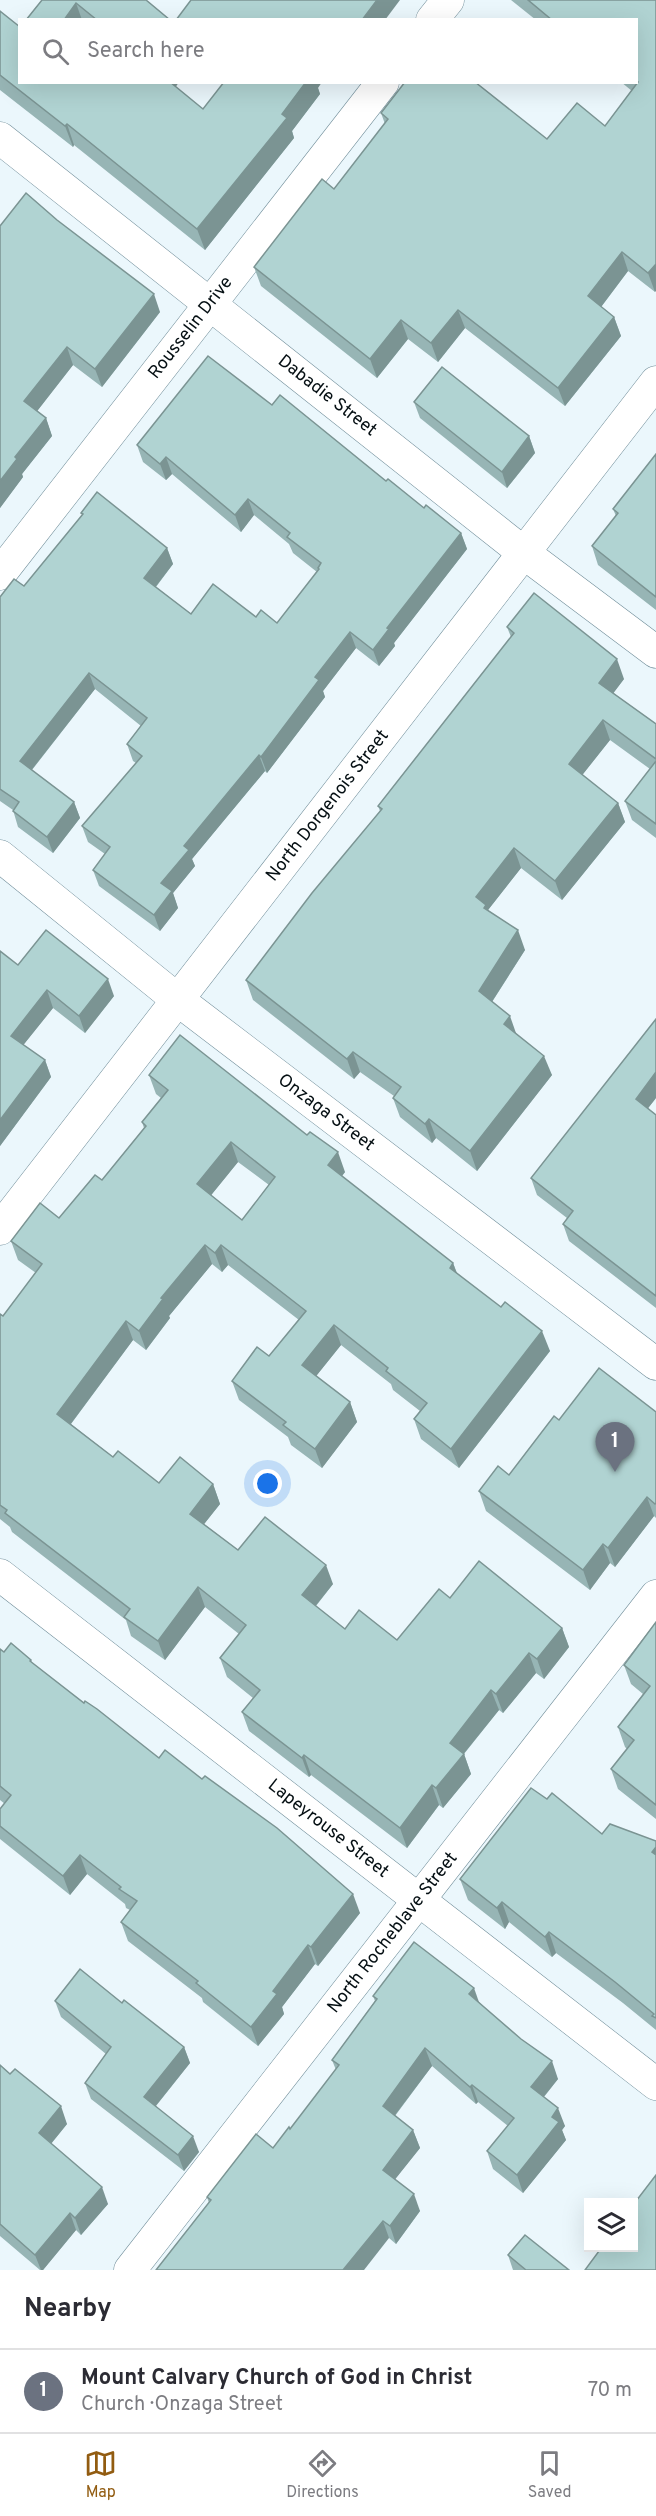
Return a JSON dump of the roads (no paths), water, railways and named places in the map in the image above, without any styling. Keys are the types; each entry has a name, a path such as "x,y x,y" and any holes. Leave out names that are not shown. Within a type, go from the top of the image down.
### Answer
{"street":[{"path":"434,18 448,0"},
{"name":"Rousselin Drive","path":"0,574 381,84"},
{"name":"Dabadie Street","path":"0,138 524,553 656,652"},
{"name":"North Dorgenois Street","path":"0,1230 656,382"},
{"name":"Onzaga Street","path":"0,856 178,1000 656,1364"},
{"name":"Lapeyrouse Street","path":"0,1575 656,2084"},
{"name":"North Rocheblave Street","path":"130,2270 656,1596"}],"place":[{"name":"Mount Calvary Church of God in Christ","path":"615,1472"}]}
